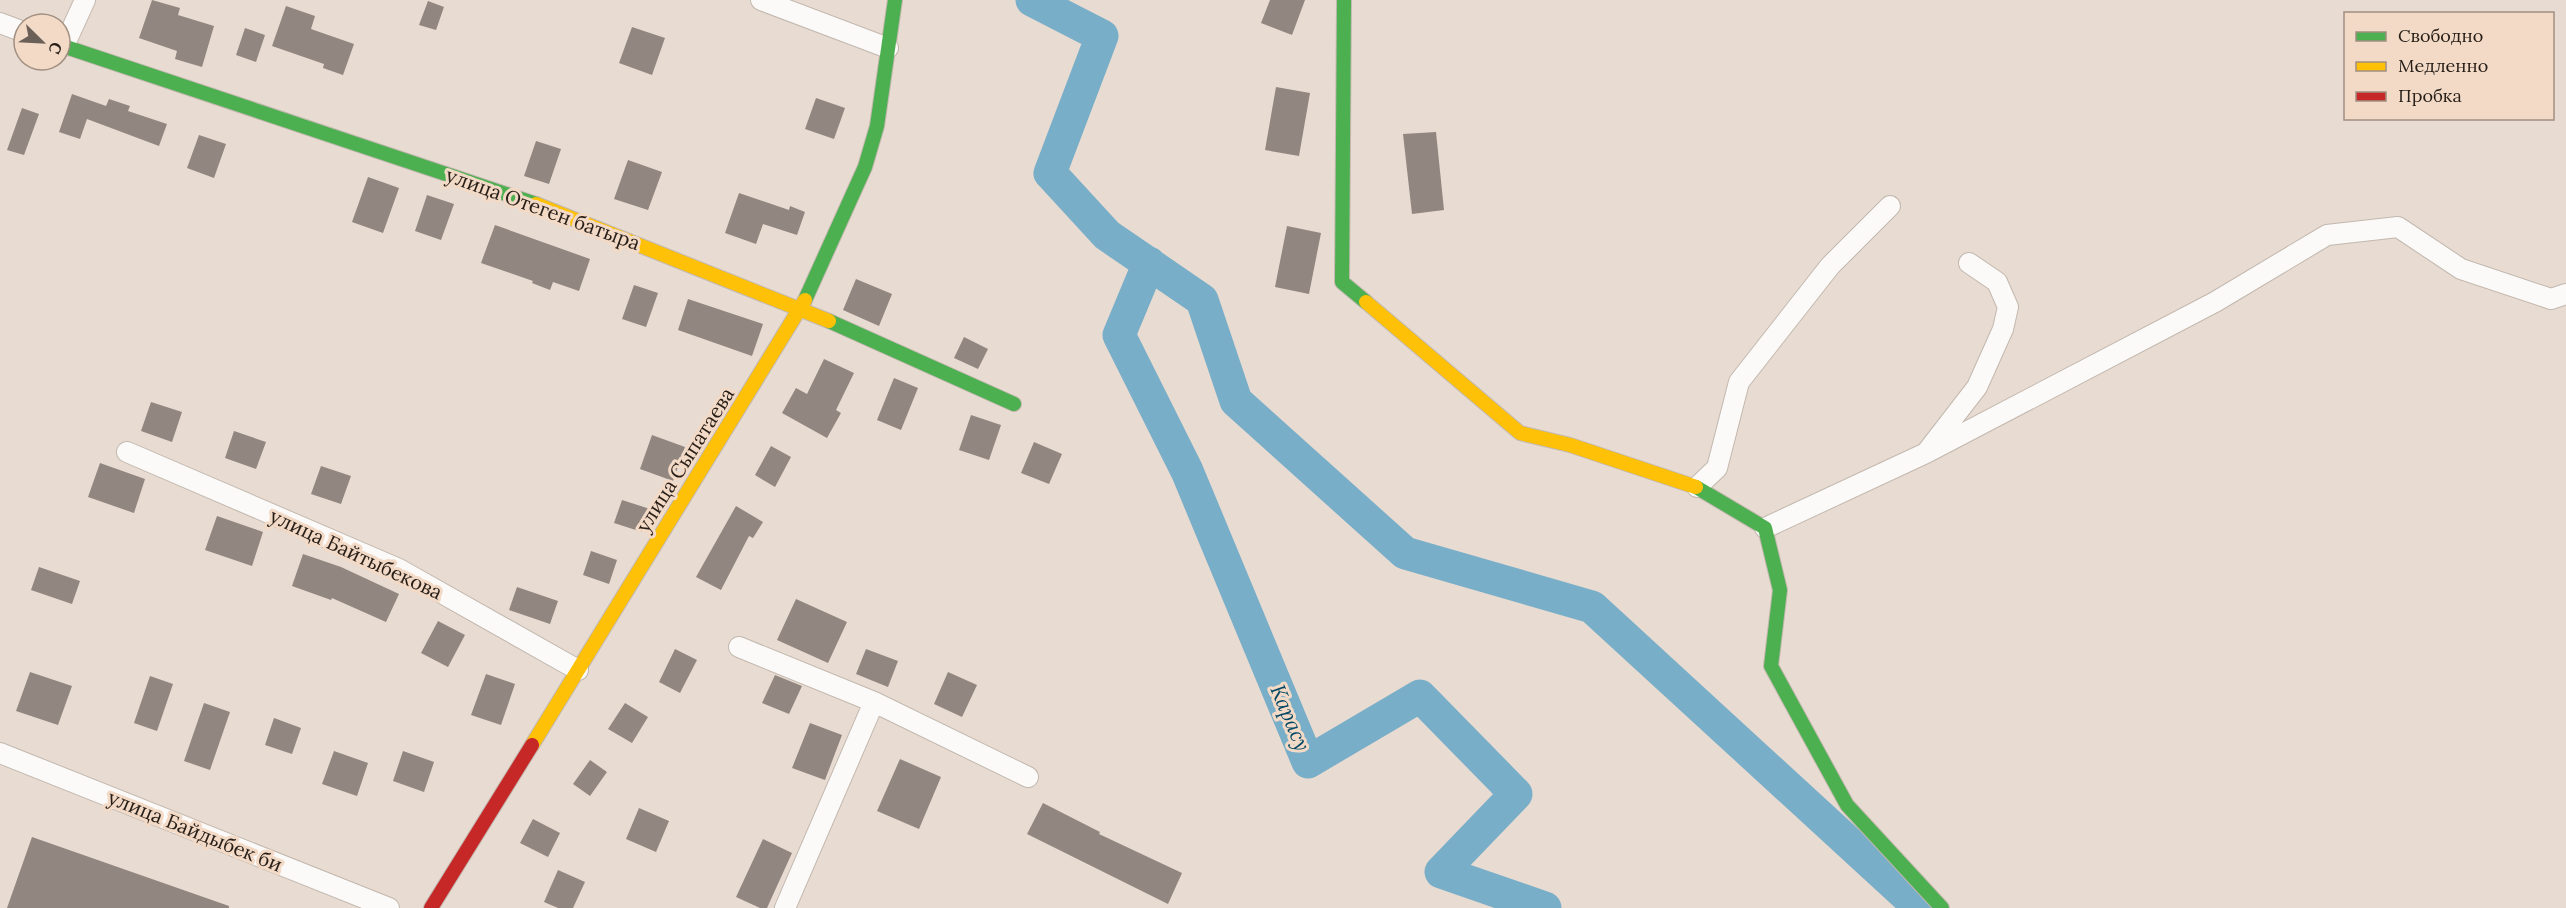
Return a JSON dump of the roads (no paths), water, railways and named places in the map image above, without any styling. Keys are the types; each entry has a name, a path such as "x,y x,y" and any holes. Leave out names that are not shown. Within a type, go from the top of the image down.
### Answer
{"street":[{"path":"72,25 85,0"},
{"path":"760,0 888,48"},
{"name":"улица Сыпатаева","path":"431,908 801,309 865,167 877,126 895,0"},
{"path":"1344,0 1342,282 1520,433 1570,445 1697,487 1765,528 1780,590 1771,666 1847,805 1942,908"},
{"name":"улица Отеген батыра","path":"72,48 532,202 801,309 1014,404"},
{"path":"1697,487 1717,468 1739,382 1830,266 1890,206"},
{"path":"1765,528 1926,453 2216,302 2327,235 2398,226 2461,269 2551,298 2566,294"},
{"path":"1926,453 1977,387 2003,329 2008,307 1997,282 1969,263"},
{"name":"улица Байтыбекова","path":"128,452 399,569 578,670"},
{"path":"739,647 874,702 1028,777"},
{"path":"785,908 874,702"},
{"name":"улица Байдыбек би","path":"0,753 389,908"}],"waterway":[{"path":"1032,0 1102,36 1050,173 1107,235 1202,300 1236,401 1405,553 1592,607 1920,908"},
{"name":"Карасу","path":"1149,263 1119,335 1187,471 1308,762 1420,696 1516,794 1441,872 1545,908"}]}
